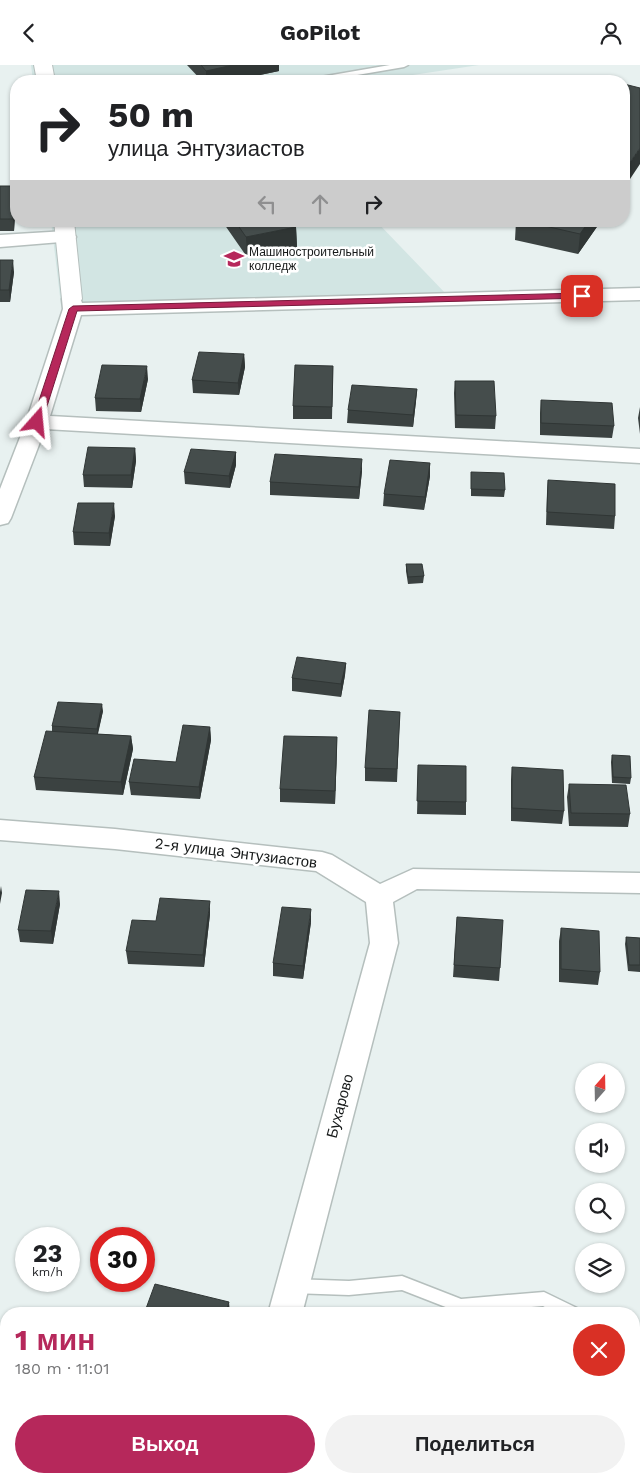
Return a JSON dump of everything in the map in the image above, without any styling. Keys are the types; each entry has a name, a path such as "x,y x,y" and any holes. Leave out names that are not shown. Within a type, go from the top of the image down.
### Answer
{"street":[{"path":"0,241 65,229 73,304 37,422 0,518"},
{"path":"73,304 640,294"},
{"path":"37,422 640,456"},
{"name":"2-я улица Энтузиастов","path":"0,830 134,841 322,862 379,897"},
{"path":"379,897 413,879 640,883"},
{"name":"Бухарово","path":"288,1300 384,943 379,897"}],"lane":[{"path":"335,75 370,67 404,65"},
{"path":"288,1300 348,1288 402,1283 461,1306 544,1299 559,1307"}],"shaded area":[{"path":"31,65 479,65 413,75 32,75"},
{"name":"Машиностроительный колледж","path":"52,227 382,227 448,296 61,305"}],"building":[{"path":"201,65 233,65 206,71"},
{"path":"630,86 640,88 640,148 630,162"},
{"path":"0,186 10,186 10,219 0,219"},
{"path":"239,227 296,227 246,237"},
{"path":"549,227 585,227 580,234"},
{"path":"0,260 13,260 9,290 0,290"},
{"path":"199,352 244,354 238,383 192,380"},
{"path":"102,365 147,366 140,399 95,398"},
{"path":"295,365 333,366 332,407 293,406"},
{"path":"455,381 494,381 496,416 456,415"},
{"path":"352,385 417,389 413,415 348,410"},
{"path":"541,400 612,403 614,426 541,423"},
{"path":"88,447 135,448 131,475 83,475"},
{"path":"191,449 236,452 229,476 184,472"},
{"path":"275,454 362,459 359,487 270,482"},
{"path":"390,460 430,463 425,497 384,494"},
{"path":"471,472 504,473 505,490 471,489"},
{"path":"548,480 615,484 615,516 547,512"},
{"path":"78,503 114,503 109,533 73,532"},
{"path":"406,564 422,564 424,576 408,577"},
{"path":"297,657 346,663 341,684 292,678"},
{"path":"58,702 102,704 97,729 52,726"},
{"path":"369,710 400,712 397,769 365,768"},
{"path":"183,725 210,727 199,787 129,782 134,759 176,762"},
{"path":"46,731 131,736 121,782 34,777"},
{"path":"284,736 337,737 335,791 280,789"},
{"path":"612,755 630,756 631,778 613,777"},
{"path":"418,765 466,766 466,802 417,801"},
{"path":"512,767 563,770 564,811 512,808"},
{"path":"569,784 626,785 630,814 571,813"},
{"path":"26,890 59,891 51,931 18,930"},
{"path":"160,898 210,901 203,955 126,951 132,920 156,921"},
{"path":"282,907 311,909 303,966 273,963"},
{"path":"457,917 503,920 500,968 454,965"},
{"path":"561,928 599,931 600,972 561,969"},
{"path":"626,937 640,938 640,965 629,965"},
{"path":"155,1284 229,1302 227,1307 147,1307 152,1292 155,1292"}],"place":[{"name":"Машиностроительный колледж","path":"234,259"}],"route":[{"path":"37,422 73,309 582,296"}]}
